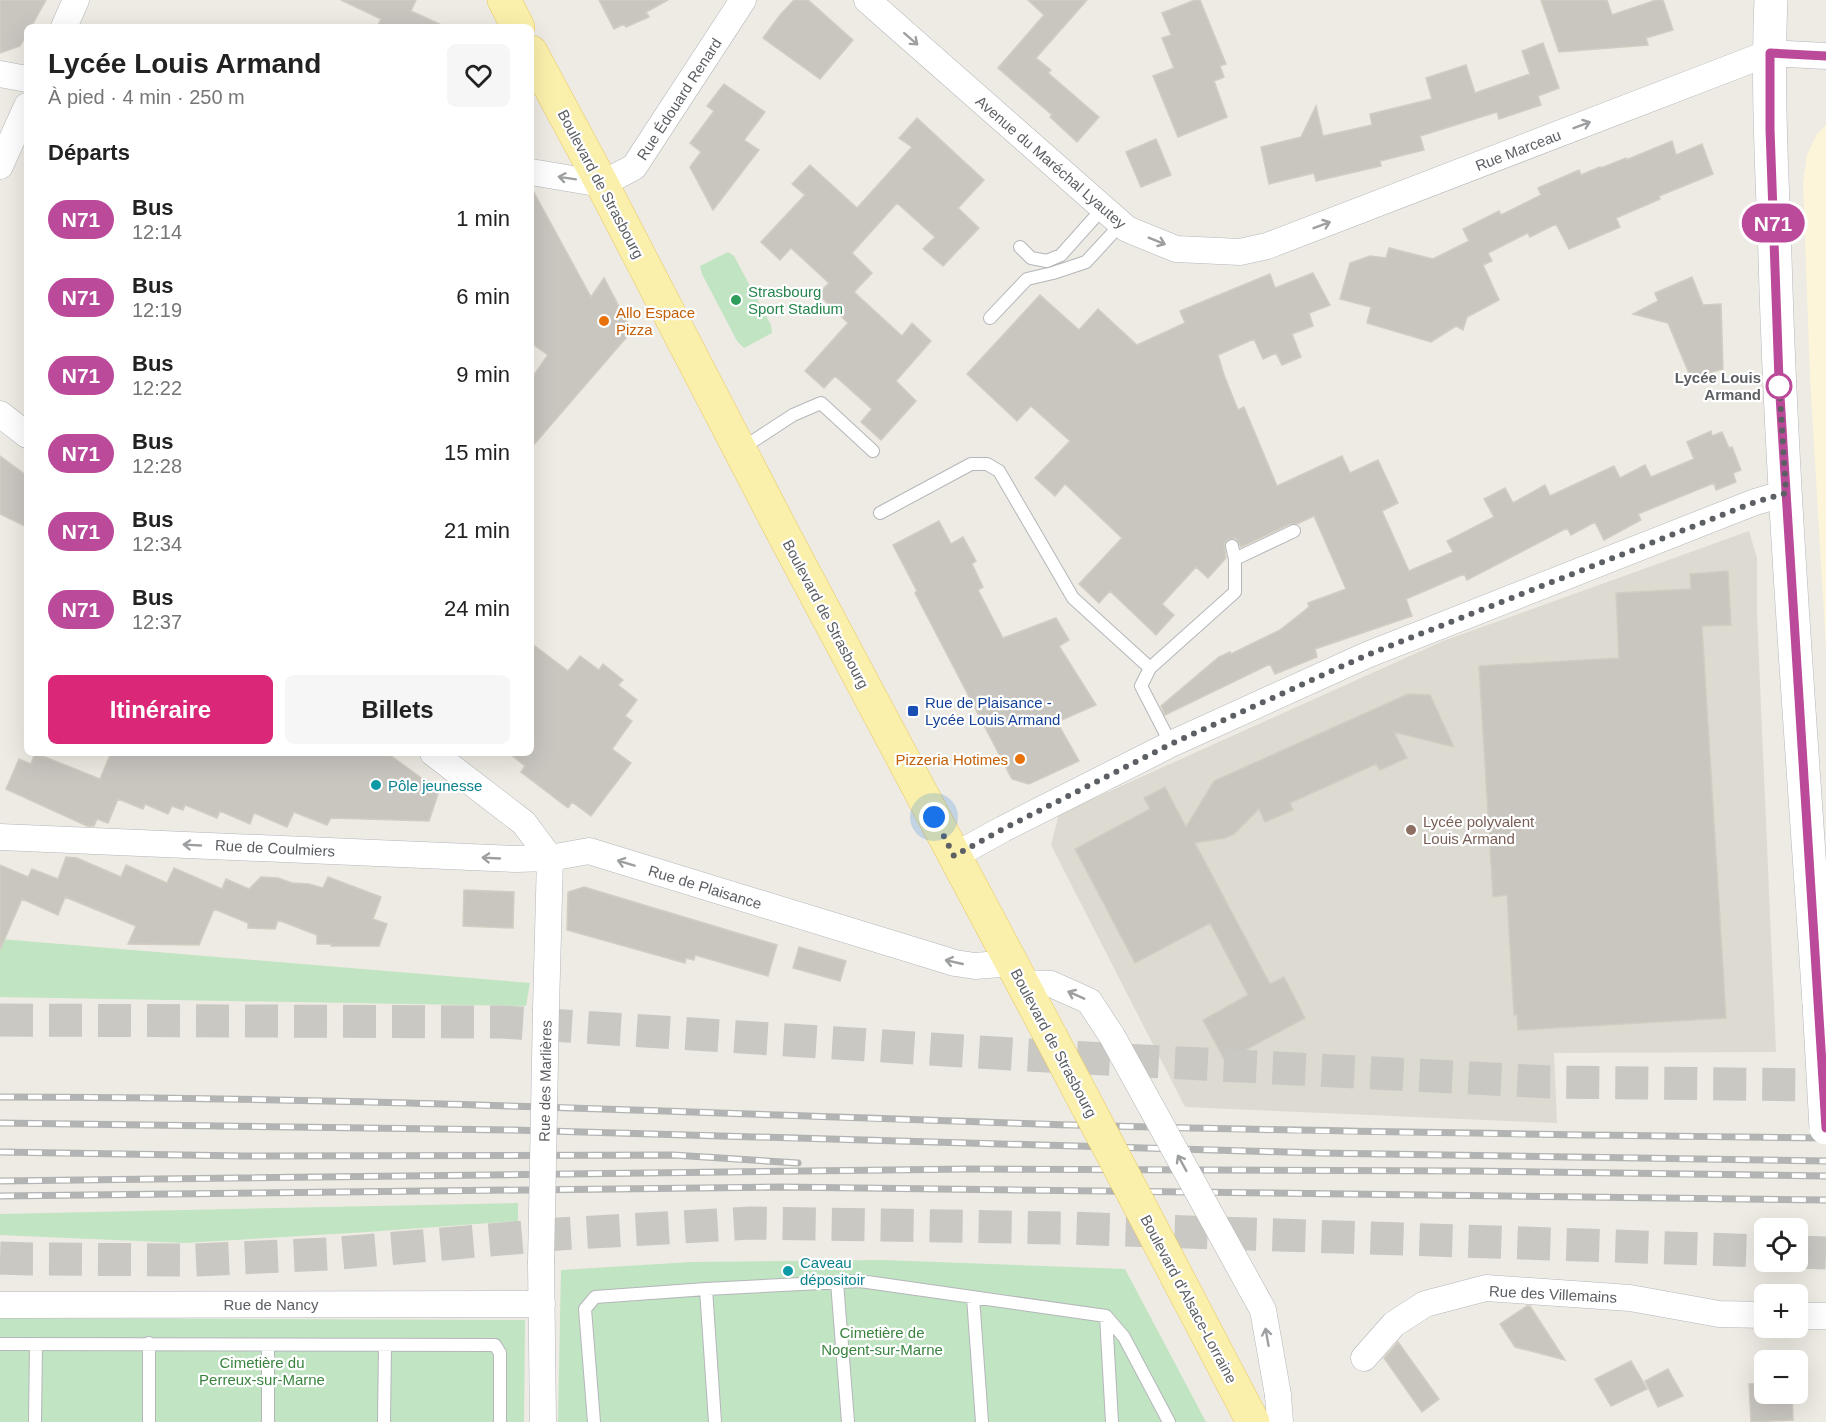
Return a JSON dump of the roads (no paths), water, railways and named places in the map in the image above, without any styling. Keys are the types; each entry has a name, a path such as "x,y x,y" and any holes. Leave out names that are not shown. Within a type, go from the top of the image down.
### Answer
{"main road":[{"path":"504,0 516,24"},
{"name":"Boulevard de Strasbourg","path":"534,58 1124,1175"},
{"name":"Boulevard d'Alsace-Lorraine","path":"1124,1175 1253,1422"}],"street":[{"path":"65,24 76,0"},
{"name":"Rue Édouard Renard","path":"602,184 634,167 743,0"},
{"name":"Avenue du Maréchal Lyautey","path":"867,0 1127,230 1176,249 1240,252 1267,246"},
{"path":"1771,0 1770,53 1776,312 1786,493 1822,1003 1826,1128"},
{"path":"1770,53 1826,56"},
{"name":"Rue Marceau","path":"1267,246 1770,53"},
{"path":"0,74 24,78"},
{"path":"0,166 24,113"},
{"path":"534,173 602,184"},
{"path":"0,414 24,433"},
{"path":"954,856 1171,744 1367,655 1755,502 1786,493"},
{"path":"437,756 524,824 550,858"},
{"name":"Rue de Coulmiers","path":"0,837 503,859 550,858"},
{"name":"Rue de Plaisance","path":"550,858 589,851 955,963 1017,973 1052,984 1089,1001 1113,1036 1263,1310 1278,1395 1280,1422"},
{"name":"Rue des Marlières","path":"543,1422 541,1263 550,858"},
{"name":"Rue des Villemains","path":"1364,1358 1394,1324 1425,1304 1486,1288 1630,1298 1719,1314 1754,1315"},
{"name":"Rue de Nancy","path":"0,1305 542,1304"},
{"path":"1808,1316 1826,1316"}],"lane":[{"path":"1020,247 1031,258 1047,261 1061,255 1112,216"},
{"path":"990,318 1027,279 1086,262 1112,216"},
{"path":"740,450 793,415 821,403 873,450"},
{"path":"880,513 972,464 987,464 999,471 1073,598 1150,668"},
{"path":"1235,559 1294,531"},
{"path":"1171,744 1141,686 1150,668 1235,592 1235,559 1232,546"},
{"path":"594,1422 585,1309 595,1298 706,1289 860,1281 1106,1316 1124,1337 1169,1422"},
{"path":"837,1282 848,1422"},
{"path":"706,1289 715,1422"},
{"path":"974,1297 982,1422"},
{"path":"1106,1316 1112,1422"},
{"path":"148,1422 149,1343"},
{"path":"0,1344 495,1346 500,1353 500,1422"},
{"path":"35,1422 36,1344"},
{"path":"268,1345 268,1422"},
{"path":"384,1422 385,1345"}],"tunnel":[{"path":"0,1020 502,1022 1027,1055 1549,1082 1826,1085"},
{"path":"0,1258 195,1260 328,1254 559,1234 751,1223 1067,1228 1754,1251"},
{"path":"1808,1252 1826,1253"}],"railway":[{"path":"0,1097 403,1103 1261,1130 1826,1138"},
{"path":"0,1123 513,1130 1319,1153 1826,1161"},
{"path":"0,1152 244,1156 673,1155 798,1163"},
{"path":"0,1181 969,1169 1470,1171 1826,1176"},
{"path":"0,1196 779,1187 1826,1200"}],"place":[{"name":"Strasbourg Sport Stadium","path":"736,300"},
{"name":"Allo Espace Pizza","path":"604,321"},
{"name":"Lycée Louis Armand","path":"1779,386"},
{"name":"Rue de Plaisance - Lycée Louis Armand","path":"913,711"},
{"name":"Pizzeria Hotimes","path":"1020,759"},
{"name":"Pôle jeunesse","path":"376,785"},
{"name":"Lycée polyvalent Louis Armand","path":"1411,830"},
{"name":"Caveau dépositoir","path":"788,1271"}],"park label":[{"name":"Cimetière de Nogent-sur-Marne","path":"882,1340"},
{"name":"Cimetière du Perreux-sur-Marne","path":"262,1370"}]}
